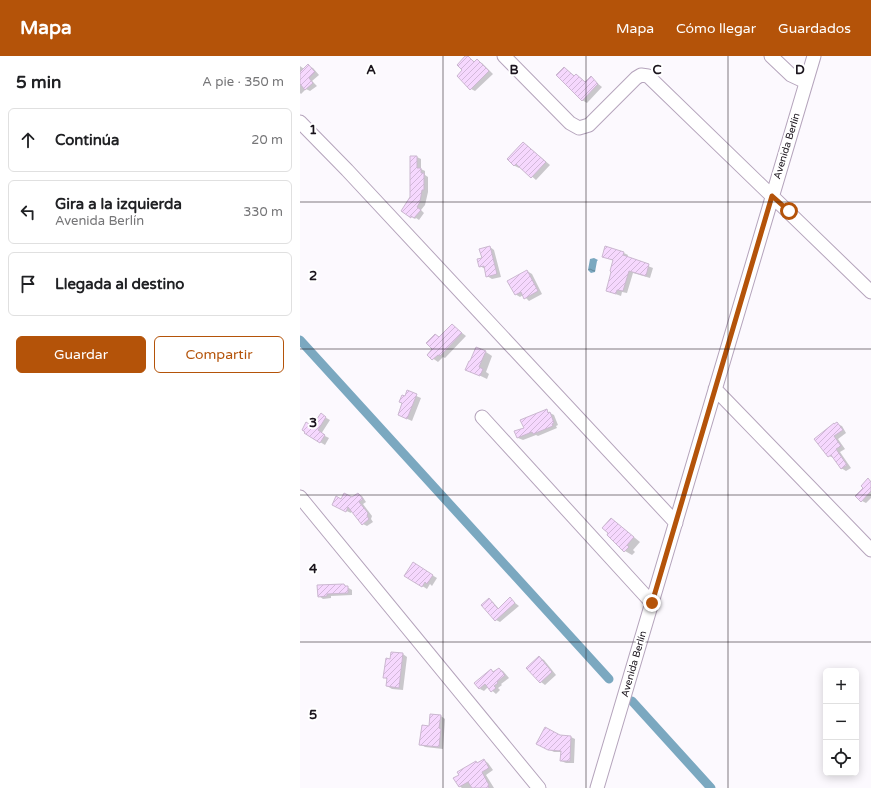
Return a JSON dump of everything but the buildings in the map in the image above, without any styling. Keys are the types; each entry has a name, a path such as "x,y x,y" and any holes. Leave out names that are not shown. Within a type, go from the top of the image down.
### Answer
{"street":[{"path":"504,56 570,123 578,128 589,125 636,78 641,75 648,76 871,292"},
{"path":"771,56 791,75 806,82"},
{"name":"Avenida Berlín","path":"598,788 814,56"},
{"path":"300,122 347,170 676,523"},
{"path":"716,389 871,550"},
{"path":"482,417 652,603"},
{"path":"300,497 539,788"}],"water":[{"path":"594,258 598,260 595,272 591,273 588,270 590,259"}],"waterway":[{"path":"300,340 609,679"},
{"path":"632,701 711,788"}],"route":[{"path":"652,603 772,196 789,211"}]}
